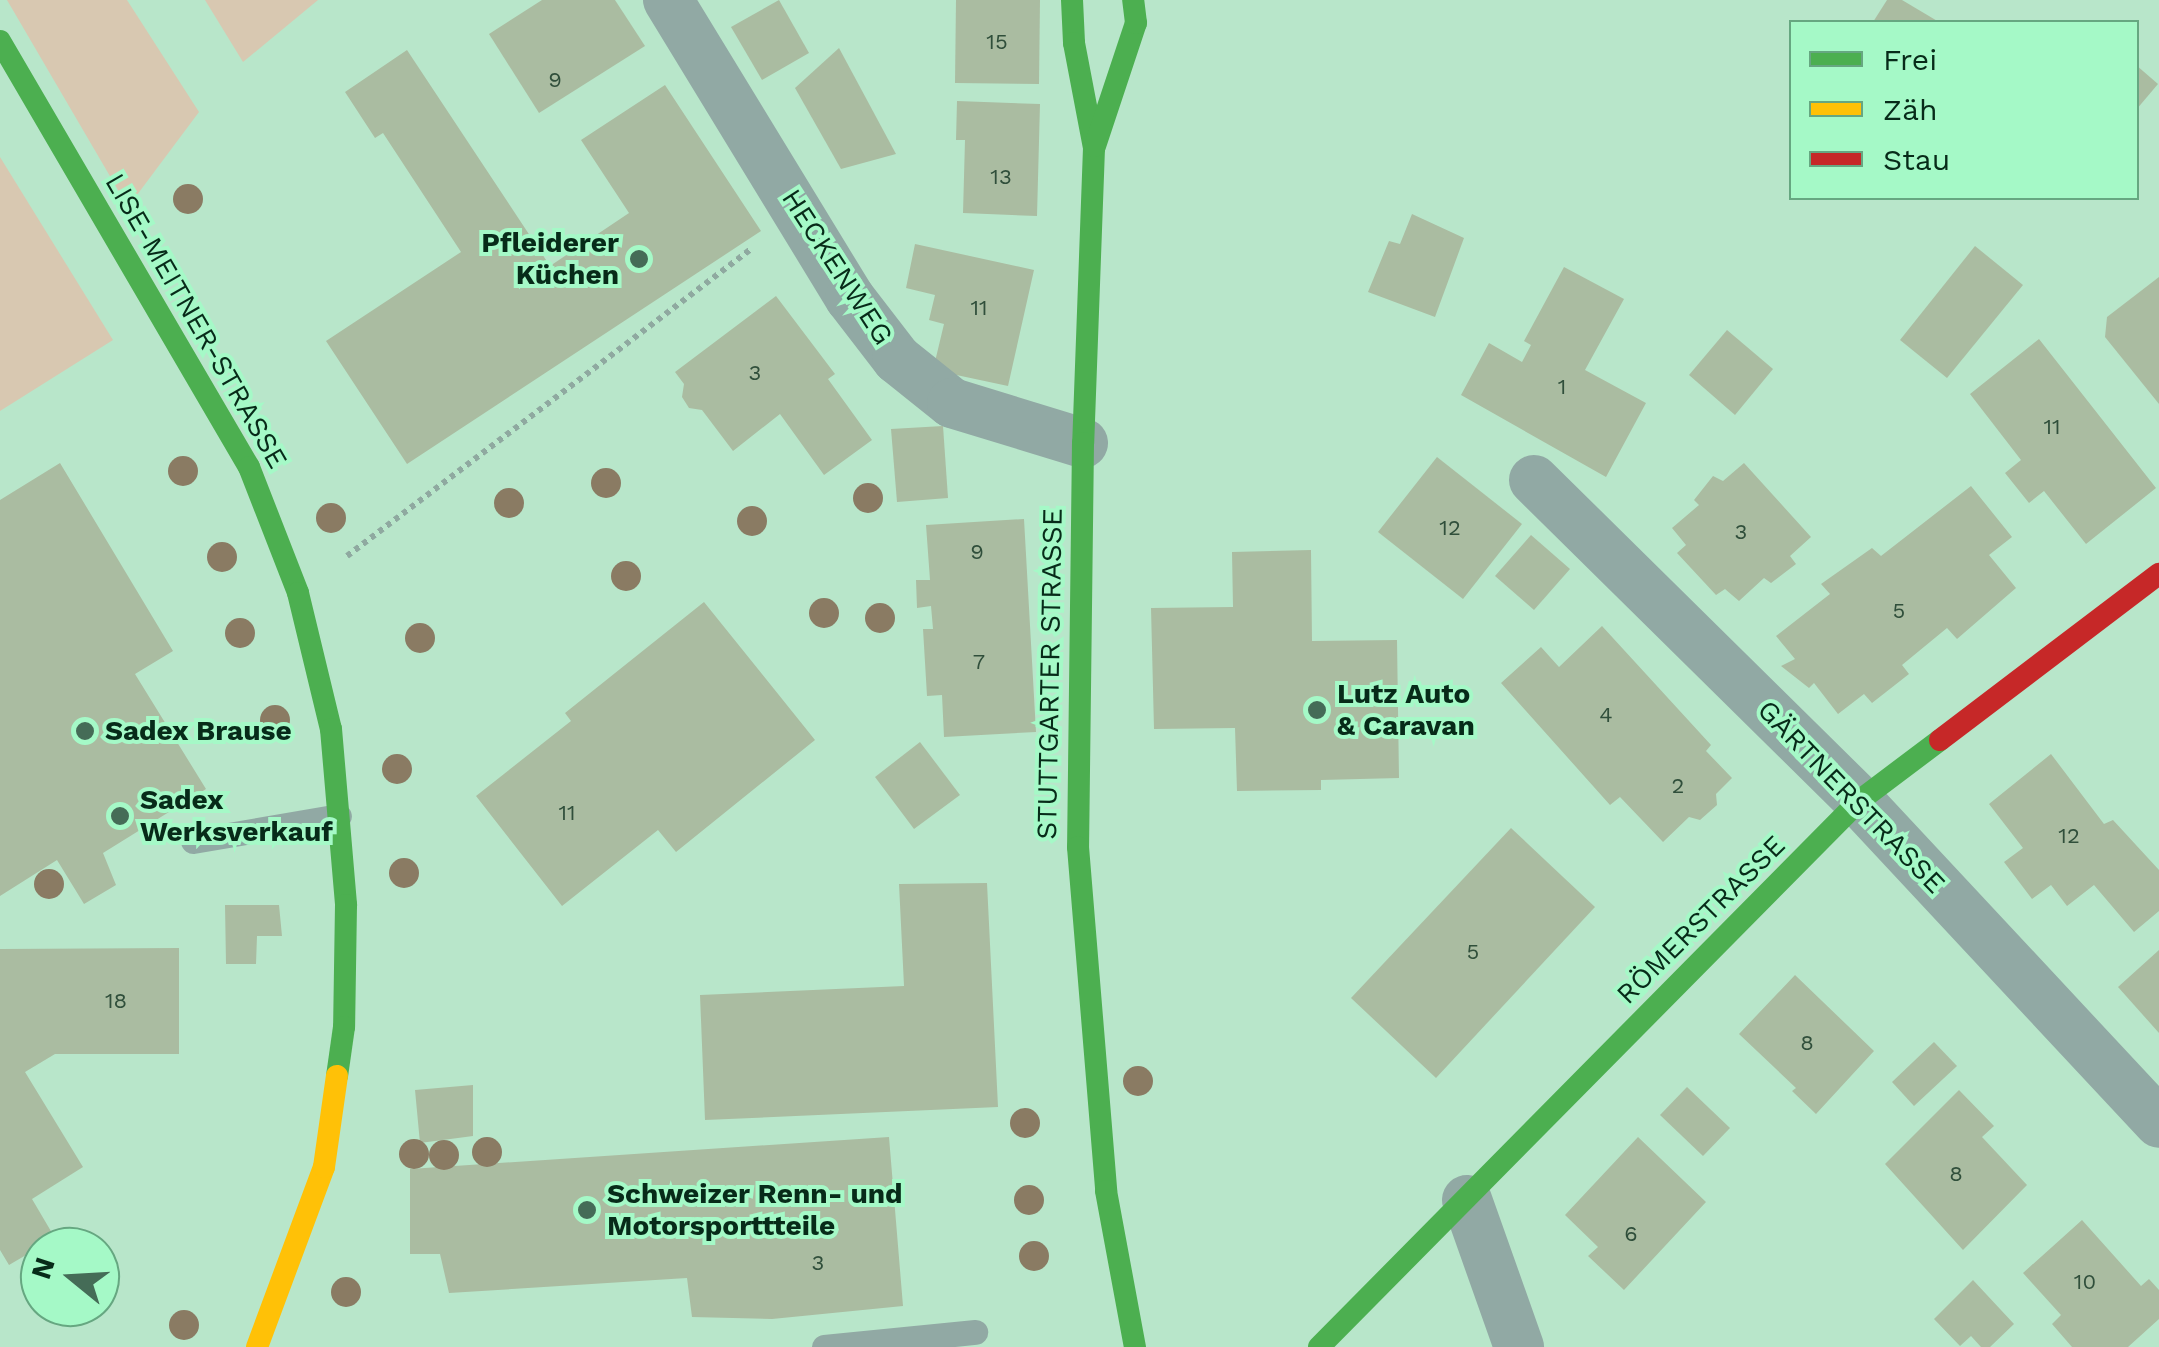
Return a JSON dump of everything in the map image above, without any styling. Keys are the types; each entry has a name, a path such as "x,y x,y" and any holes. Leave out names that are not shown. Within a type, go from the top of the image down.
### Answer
{"street":[{"name":"HECKENWEG","path":"668,0 850,298 897,359 952,402 1083,444"},
{"name":"STUTTGARTER STRASSE","path":"1072,0 1074,43 1094,148 1083,444 1078,847 1106,1191 1134,1347"},
{"path":"1094,148 1136,22 1133,0"},
{"name":"LISE-MEITNER-STRASSE","path":"0,41 249,466 298,593 331,728 346,905 344,1027 324,1168 257,1347"},
{"name":"GÄRTNERSTRASSE","path":"1534,480 1860,801 2159,1124"},
{"name":"RÖMERSTRASSE","path":"1319,1347 1860,801 2159,574"},
{"path":"1467,1200 1519,1347"}],"lane":[{"path":"193,841 339,816"},
{"path":"824,1347 975,1332"}],"path":[{"path":"298,593 800,212"}],"shaded area":[{"path":"7,0 127,0 199,112 128,207"},
{"path":"205,0 318,0 243,62"},
{"path":"0,157 113,340 0,411"}],"building":[{"path":"542,0 615,0 645,46 539,113 489,34"},
{"path":"779,0 809,53 762,80 731,27"},
{"path":"956,0 1040,0 1039,84 955,83"},
{"path":"1887,0 1902,0 1936,20 1874,20"},
{"path":"839,48 896,154 841,169 795,88"},
{"name":"Pfleiderer Küchen","path":"407,50 550,266 629,213 581,140 665,85 761,231 407,464 326,341 461,252 383,133 375,138 345,92"},
{"path":"2139,68 2158,84 2139,106"},
{"path":"957,101 1040,104 1037,216 963,213 965,140 956,140"},
{"path":"1412,214 1464,238 1435,317 1368,292 1389,241 1400,244"},
{"path":"915,244 1034,270 1008,386 933,370 944,324 929,320 935,295 906,288"},
{"path":"1975,246 2023,285 1947,378 1900,340"},
{"path":"1564,267 1624,299 1585,370 1646,403 1606,477 1461,395 1489,343 1522,362 1531,345 1524,341"},
{"path":"2159,277 2159,404 2105,337 2107,317"},
{"path":"776,296 835,374 828,379 872,440 824,475 780,414 733,451 702,410 689,408 682,397 684,384 675,372"},
{"path":"1727,330 1773,369 1735,415 1689,375"},
{"path":"2039,339 2156,488 2086,544 2044,491 2029,503 2005,473 2021,460 1970,394"},
{"path":"943,426 948,498 897,502 891,429"},
{"path":"1437,457 1522,524 1463,599 1378,532"},
{"name":"Sadex Brause","path":"60,463 173,651 135,674 206,789 103,853 116,885 84,904 57,860 0,896 0,500"},
{"path":"1744,463 1811,537 1790,556 1796,564 1771,583 1764,578 1739,601 1725,589 1716,595 1677,553 1686,545 1672,528 1699,505 1694,500 1713,476 1723,481"},
{"path":"1971,486 2012,537 1989,555 2016,588 1957,639 1947,628 1902,665 1909,674 1872,703 1864,694 1838,714 1814,683 1809,688 1781,666 1795,659 1776,636 1830,594 1821,584 1872,548 1881,556"},
{"path":"1024,519 1036,732 944,737 942,695 927,696 923,629 933,629 931,606 917,608 916,580 930,580 926,525"},
{"path":"1531,535 1570,569 1534,610 1495,576"},
{"name":"Lutz Auto & Caravan","path":"1311,550 1312,641 1397,640 1399,778 1321,780 1321,790 1237,791 1235,728 1154,729 1151,608 1233,607 1232,552"},
{"path":"704,602 815,740 676,852 658,830 562,906 476,796 571,721 565,713"},
{"path":"1602,626 1711,745 1706,751 1732,778 1716,794 1717,805 1700,820 1689,817 1663,842 1620,797 1610,805 1501,683 1541,647 1559,667"},
{"path":"920,742 960,795 914,829 875,777"},
{"path":"2051,754 2104,824 2113,820 2159,870 2159,911 2134,932 2094,885 2067,906 2051,885 2032,899 2004,862 2023,848 1989,804"},
{"path":"1511,828 1595,907 1436,1078 1351,998"},
{"path":"987,883 998,1107 705,1120 700,995 904,986 899,884"},
{"path":"225,905 279,905 282,936 257,936 256,964 226,964"},
{"path":"179,948 179,1054 55,1054 25,1072 83,1167 32,1199 49,1227 20,1227 20,1259 9,1265 0,1250 0,949"},
{"path":"2159,950 2159,1033 2118,987"},
{"path":"1795,975 1874,1051 1816,1114 1792,1091 1796,1088 1739,1034"},
{"path":"1934,1042 1957,1066 1914,1106 1892,1082"},
{"path":"473,1085 473,1136 420,1143 415,1090"},
{"path":"1687,1087 1730,1128 1703,1156 1660,1115"},
{"path":"1959,1090 1994,1126 1982,1137 2027,1185 1963,1250 1885,1164"},
{"path":"889,1137 903,1306 772,1319 692,1317 687,1278 449,1293 440,1254 410,1254 410,1169"},
{"path":"1638,1137 1706,1202 1624,1290 1588,1256 1598,1247 1565,1215"},
{"path":"2082,1220 2141,1286 2149,1279 2159,1290 2159,1319 2128,1347 2072,1347 2052,1324 2061,1315 2023,1273"},
{"path":"1973,1280 2014,1324 1990,1347 1981,1347 1971,1336 1960,1346 1934,1319"}],"traffic: fast":[{"path":"1072,0 1074,43 1094,148 1083,443 1078,847 1106,1191 1135,1347"},
{"path":"1095,146 1136,23 1133,0"},
{"path":"0,41 249,467 298,593 331,729 346,905 344,1027 337,1076"},
{"path":"1319,1347 1859,801 1940,740"}],"traffic: slow":[{"path":"257,1347 324,1167 337,1076"}],"traffic: jam":[{"path":"1940,740 2159,574"}],"place":[{"name":"Pfleiderer Küchen","path":"639,259"},
{"name":"Lutz Auto & Caravan","path":"1317,710"},
{"name":"Sadex Brause","path":"85,731"},
{"name":"Sadex Werksverkauf","path":"120,816"},
{"name":"Schweizer Renn- und Motorsporttteile","path":"587,1210"}]}
